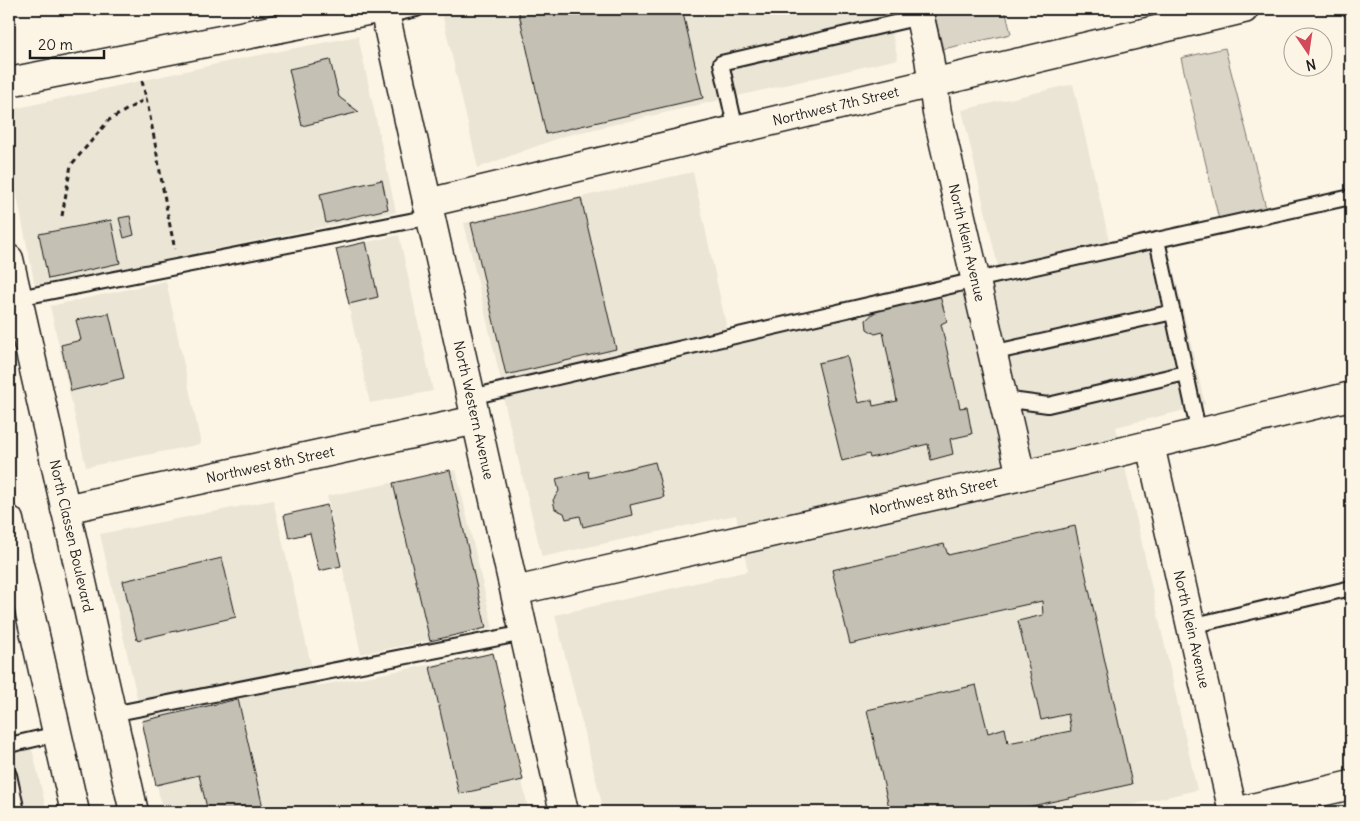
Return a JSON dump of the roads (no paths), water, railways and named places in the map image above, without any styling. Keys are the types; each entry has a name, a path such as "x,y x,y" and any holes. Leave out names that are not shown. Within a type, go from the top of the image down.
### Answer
{"street":[{"name":"Northwest 7th Street","path":"428,210 736,130 1244,9"},
{"path":"9,82 382,11"},
{"name":"North Western Avenue","path":"382,11 564,812"},
{"name":"North Klein Avenue","path":"919,13 937,113 1021,476"},
{"name":"North Classen Boulevard","path":"9,259 134,812"},
{"name":"Northwest 8th Street","path":"515,592 1021,476 1351,396"},
{"name":"Northwest 8th Street","path":"65,509 473,409"},
{"name":"North Klein Avenue","path":"1150,445 1234,812"},
{"path":"9,520 15,563 75,812"},
{"path":"1234,812 1351,785"}],"lane":[{"path":"382,11 417,9"},
{"path":"736,130 721,63 919,13"},
{"path":"473,409 976,280 1351,197"},
{"path":"18,298 178,267 428,210"},
{"path":"1157,240 1199,434"},
{"path":"992,352 1173,312"},
{"path":"1003,399 1048,405 1186,373"},
{"path":"1191,626 1351,588"},
{"path":"112,714 524,633"},
{"path":"9,745 57,734"},
{"path":"9,775 17,812"}]}
